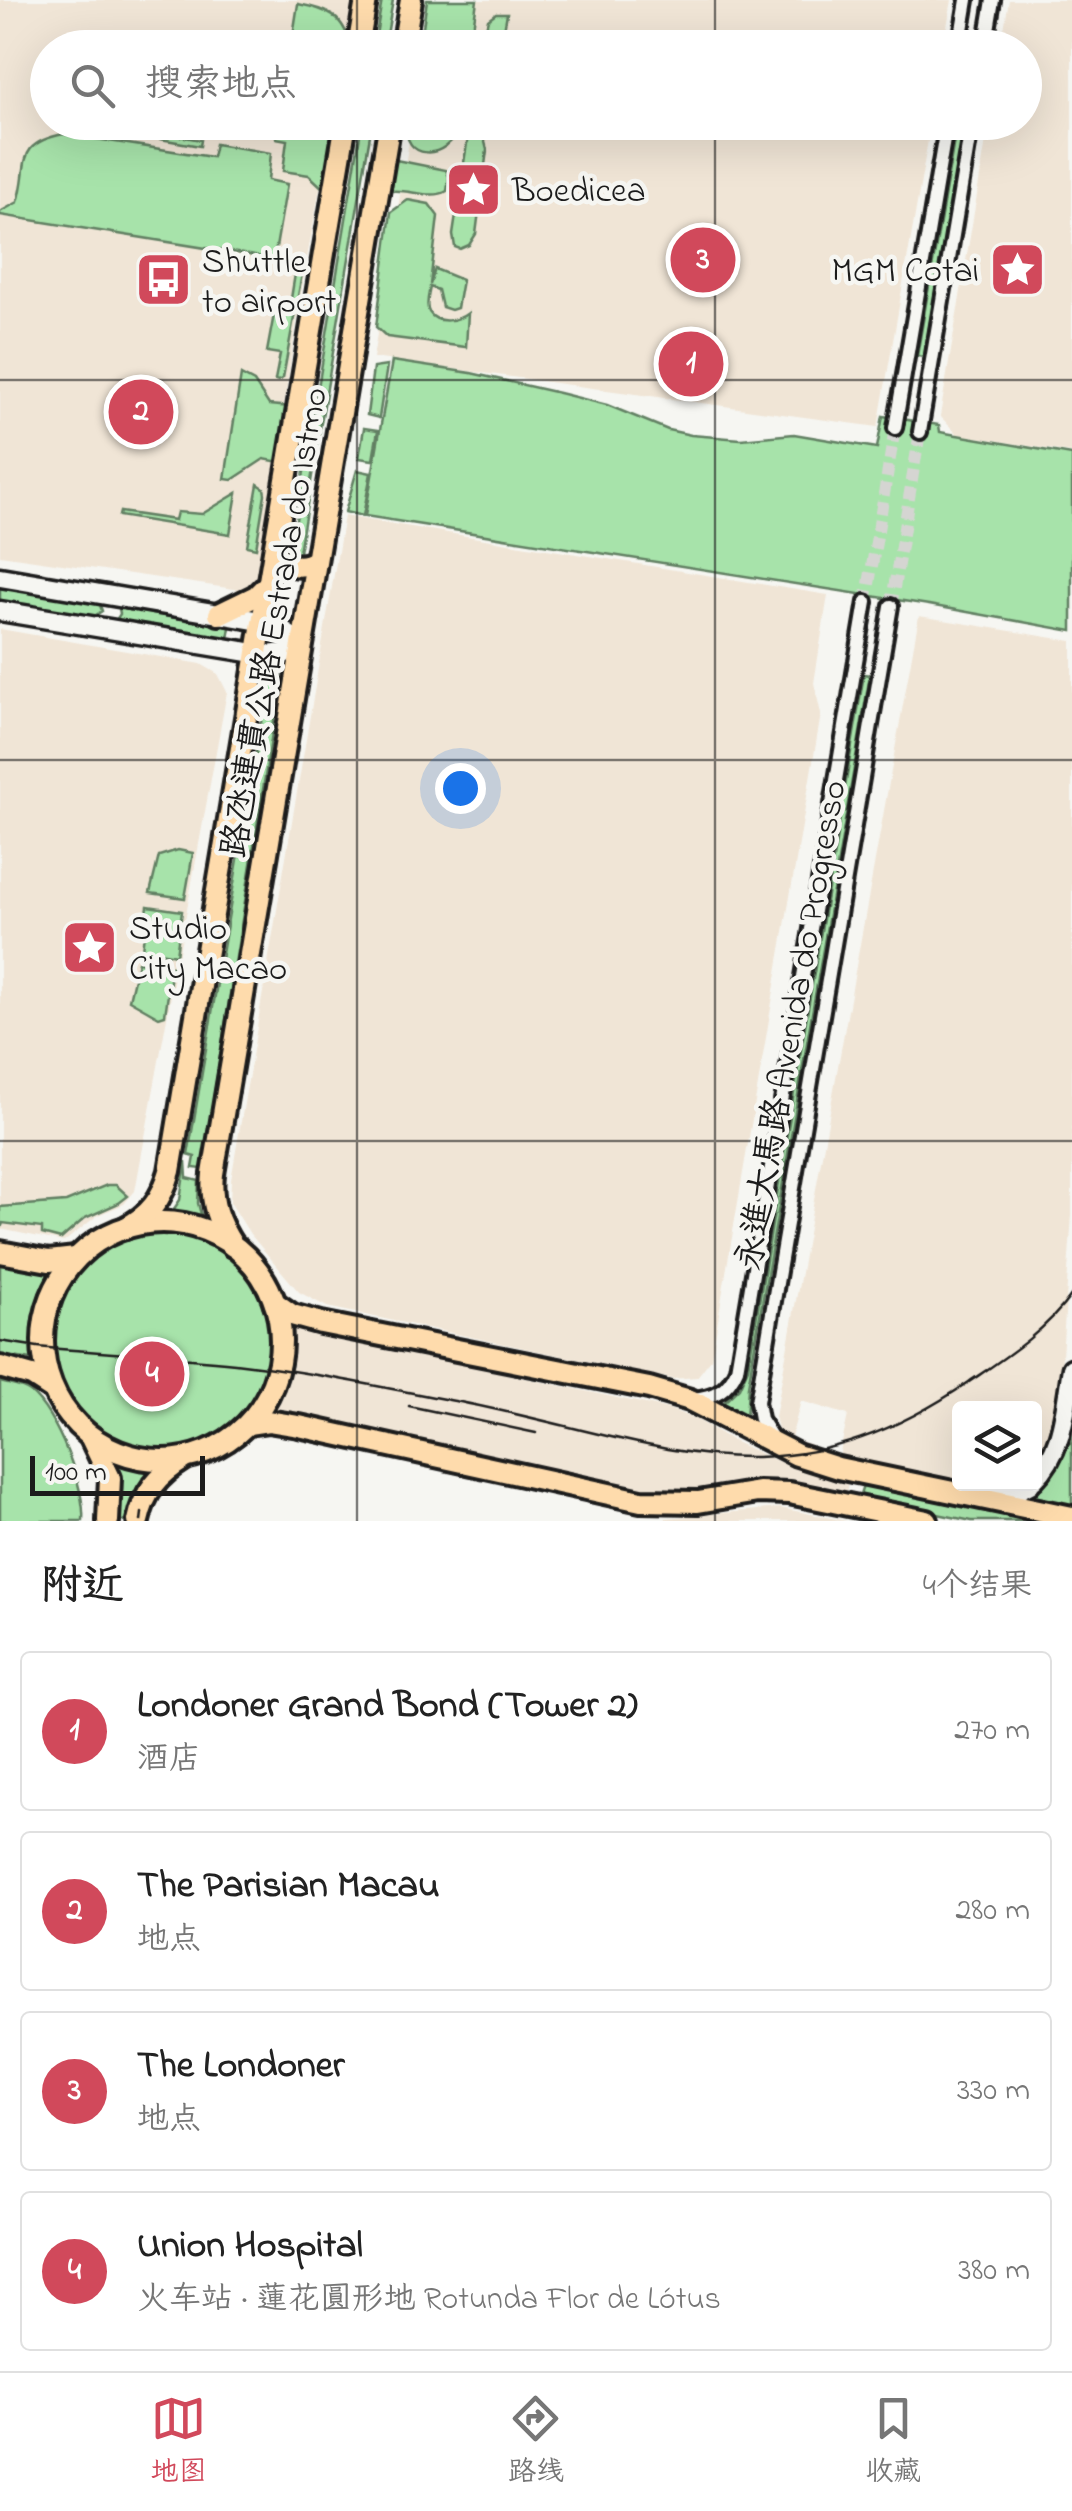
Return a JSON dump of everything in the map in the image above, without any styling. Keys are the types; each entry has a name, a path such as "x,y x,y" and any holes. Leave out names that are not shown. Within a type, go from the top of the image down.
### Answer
{"main road":[{"path":"361,30 366,0"},
{"path":"406,30 411,0"},
{"name":"路氹連貫公路 Estrada do Istmo","path":"124,1228 143,1219 151,1210 164,1191 170,1171 343,140"},
{"name":"路氹連貫公路 Estrada do Istmo","path":"233,1246 216,1216 211,1190 213,1174 387,140"},
{"path":"274,554 290,565 309,565 316,560"},
{"path":"219,614 256,596 269,582"},
{"path":"138,1521 146,1494 169,1468 214,1448 248,1424 272,1388 281,1343 274,1303 264,1281 233,1246 208,1232 181,1224 152,1223 124,1228 76,1258 59,1280 44,1318 44,1362 52,1388 68,1415 90,1436 130,1456 152,1460 186,1458"},
{"path":"4,1253 49,1261 76,1258"},
{"path":"274,1303 292,1314 321,1323 650,1388 690,1400 804,1457 872,1476 1072,1517"},
{"path":"0,1368 32,1376 52,1388"},
{"path":"248,1424 299,1426 641,1501 703,1502 758,1492 789,1493 927,1521"},
{"path":"90,1436 110,1478 108,1521"},
{"path":"862,1507 855,1488 862,1479 872,1476"}],"street":[{"path":"962,30 968,0"},
{"path":"988,30 993,0"},
{"path":"895,428 944,140"},
{"path":"920,432 969,140"},
{"path":"0,577 272,623 302,644"},
{"path":"102,628 113,611 108,595"},
{"name":"永進大馬路 Avenida do Progresso","path":"690,1400 721,1392 731,1384 737,1369 866,602"},
{"name":"永進大馬路 Avenida do Progresso","path":"781,1447 768,1435 757,1402 891,606"},
{"path":"0,611 257,654 278,654 302,644"},
{"path":"1042,1472 1059,1443 1072,1368"},
{"path":"980,1498 1016,1491"}],"shaded area":[{"path":"0,0 355,0 349,30 30,30 30,140 329,140 255,592 0,555"},
{"path":"432,0 952,0 946,30 427,30"},
{"name":"MGM Cotai","path":"1009,0 1072,0 1072,453 957,434 940,416 986,140 1042,140 1042,30 1004,30"},
{"path":"409,140 928,140 878,427 373,358"},
{"path":"344,516 828,595 814,683 821,714 713,1349 711,1359 697,1377 672,1379 327,1307 299,1292 250,1234 230,1202"},
{"path":"919,616 1072,641 1072,1215 1061,1370 1048,1443 1042,1454 1042,1401 952,1401 952,1480 839,1457 848,1415 801,1401 791,1438 813,1445 801,1447 788,1443 779,1432 775,1417"},
{"name":"Studio City Macao","path":"0,629 201,664 218,674 227,692 135,1191 124,1204 98,1215 64,1242 0,1229"},
{"path":"293,1328 669,1409 773,1459 806,1472 848,1481 846,1494 753,1480 696,1489 647,1489 275,1411 293,1366"},
{"path":"780,1508 847,1521 665,1521 666,1518"}],"green space":[{"path":"382,0 393,0 388,30 377,30"},
{"path":"427,0 477,0 473,30 423,30"},
{"path":"298,4 333,16 345,30 294,30"},
{"path":"496,13 507,13 504,30 485,30 488,19"},
{"path":"103,140 212,157 215,144 271,153 268,180 287,184 274,259 0,215 18,202 26,157 37,143"},
{"path":"166,140 201,140 200,146"},
{"path":"287,140 336,140 328,193 309,175 283,171"},
{"path":"359,140 369,140 298,558 290,556"},
{"path":"409,140 451,140 436,151 426,152"},
{"path":"484,140 487,150 476,234 469,245 460,249 455,247 453,235 467,143"},
{"path":"954,140 961,140 924,357 917,356"},
{"path":"396,160 446,170 447,191 435,195 391,191 386,187 389,163"},
{"path":"408,200 429,204 438,216 430,285 435,269 462,280 457,308 442,307 438,290 430,287 428,309 442,320 468,313 466,347 387,337 376,327 391,212"},
{"path":"295,274 302,274 283,378 278,381 275,380 280,354 267,352 275,309 289,311"},
{"path":"392,361 471,373 559,393 607,405 668,430 691,435 741,439 794,434 877,448 883,416 939,425 940,432 1072,455 1072,631 365,516"},
{"path":"387,366 379,418 367,415 373,368"},
{"path":"241,375 254,382 269,405 291,407 285,463 264,459 232,480 225,479"},
{"path":"364,428 378,430 373,460 359,458"},
{"path":"357,470 371,473 363,516 345,512"},
{"path":"258,484 265,494 256,548 247,546"},
{"path":"237,493 230,534 119,516 120,512 175,520 177,512 202,514"},
{"path":"0,587 95,603 102,611 93,617 0,601"},
{"path":"119,608 230,627 228,639 116,620"},
{"path":"864,674 870,675 748,1386 746,1420 720,1406 739,1388 748,1368"},
{"path":"269,676 281,677 202,1169 193,1168 195,1157 188,1155"},
{"path":"178,850 193,853 185,898 150,893 159,856"},
{"path":"148,906 182,911 176,955 142,949"},
{"path":"138,962 172,967 165,1015 159,1017 129,1000"},
{"path":"186,1161 187,1178 199,1181 198,1203 203,1222 169,1216 180,1200"},
{"path":"116,1185 128,1196 85,1218 61,1239 42,1234 42,1228 3,1223 0,1231 0,1207 66,1202"},
{"path":"162,1230 205,1238 241,1262 265,1298 273,1341 265,1384 241,1420 205,1444 162,1452 119,1444 83,1420 59,1384 51,1341 59,1298 83,1262 119,1238"},
{"path":"0,1262 50,1271 34,1314 32,1360 0,1355"},
{"path":"0,1382 30,1392 50,1416 80,1490 83,1521 0,1521"},
{"path":"1072,1430 1072,1506 1029,1497 1042,1491 1066,1450"},
{"path":"112,1461 136,1469 160,1470 135,1521 113,1521"},
{"path":"863,1485 1053,1521 972,1521 864,1499 860,1494"}],"tunnel":[{"path":"866,602 895,428"},
{"path":"891,606 920,432"}],"tram line":[{"path":"0,1341 287,1370 518,1414 649,1445 710,1455 771,1456 833,1447 898,1423 1011,1353 1038,1332 1072,1294"},
{"path":"409,1406 536,1433"},
{"path":"141,1521 142,1513"}],"place":[{"name":"Boedicea","path":"473,189"},
{"name":"The Londoner","path":"703,260"},
{"name":"MGM Cotai","path":"1018,269"},
{"name":"Shuttle to airport","path":"163,280"},
{"name":"Londoner Grand Bond (Tower 2)","path":"691,364"},
{"name":"The Parisian Macau","path":"141,412"},
{"name":"Studio City Macao","path":"90,947"},
{"name":"Union Hospital","path":"152,1374"}]}
